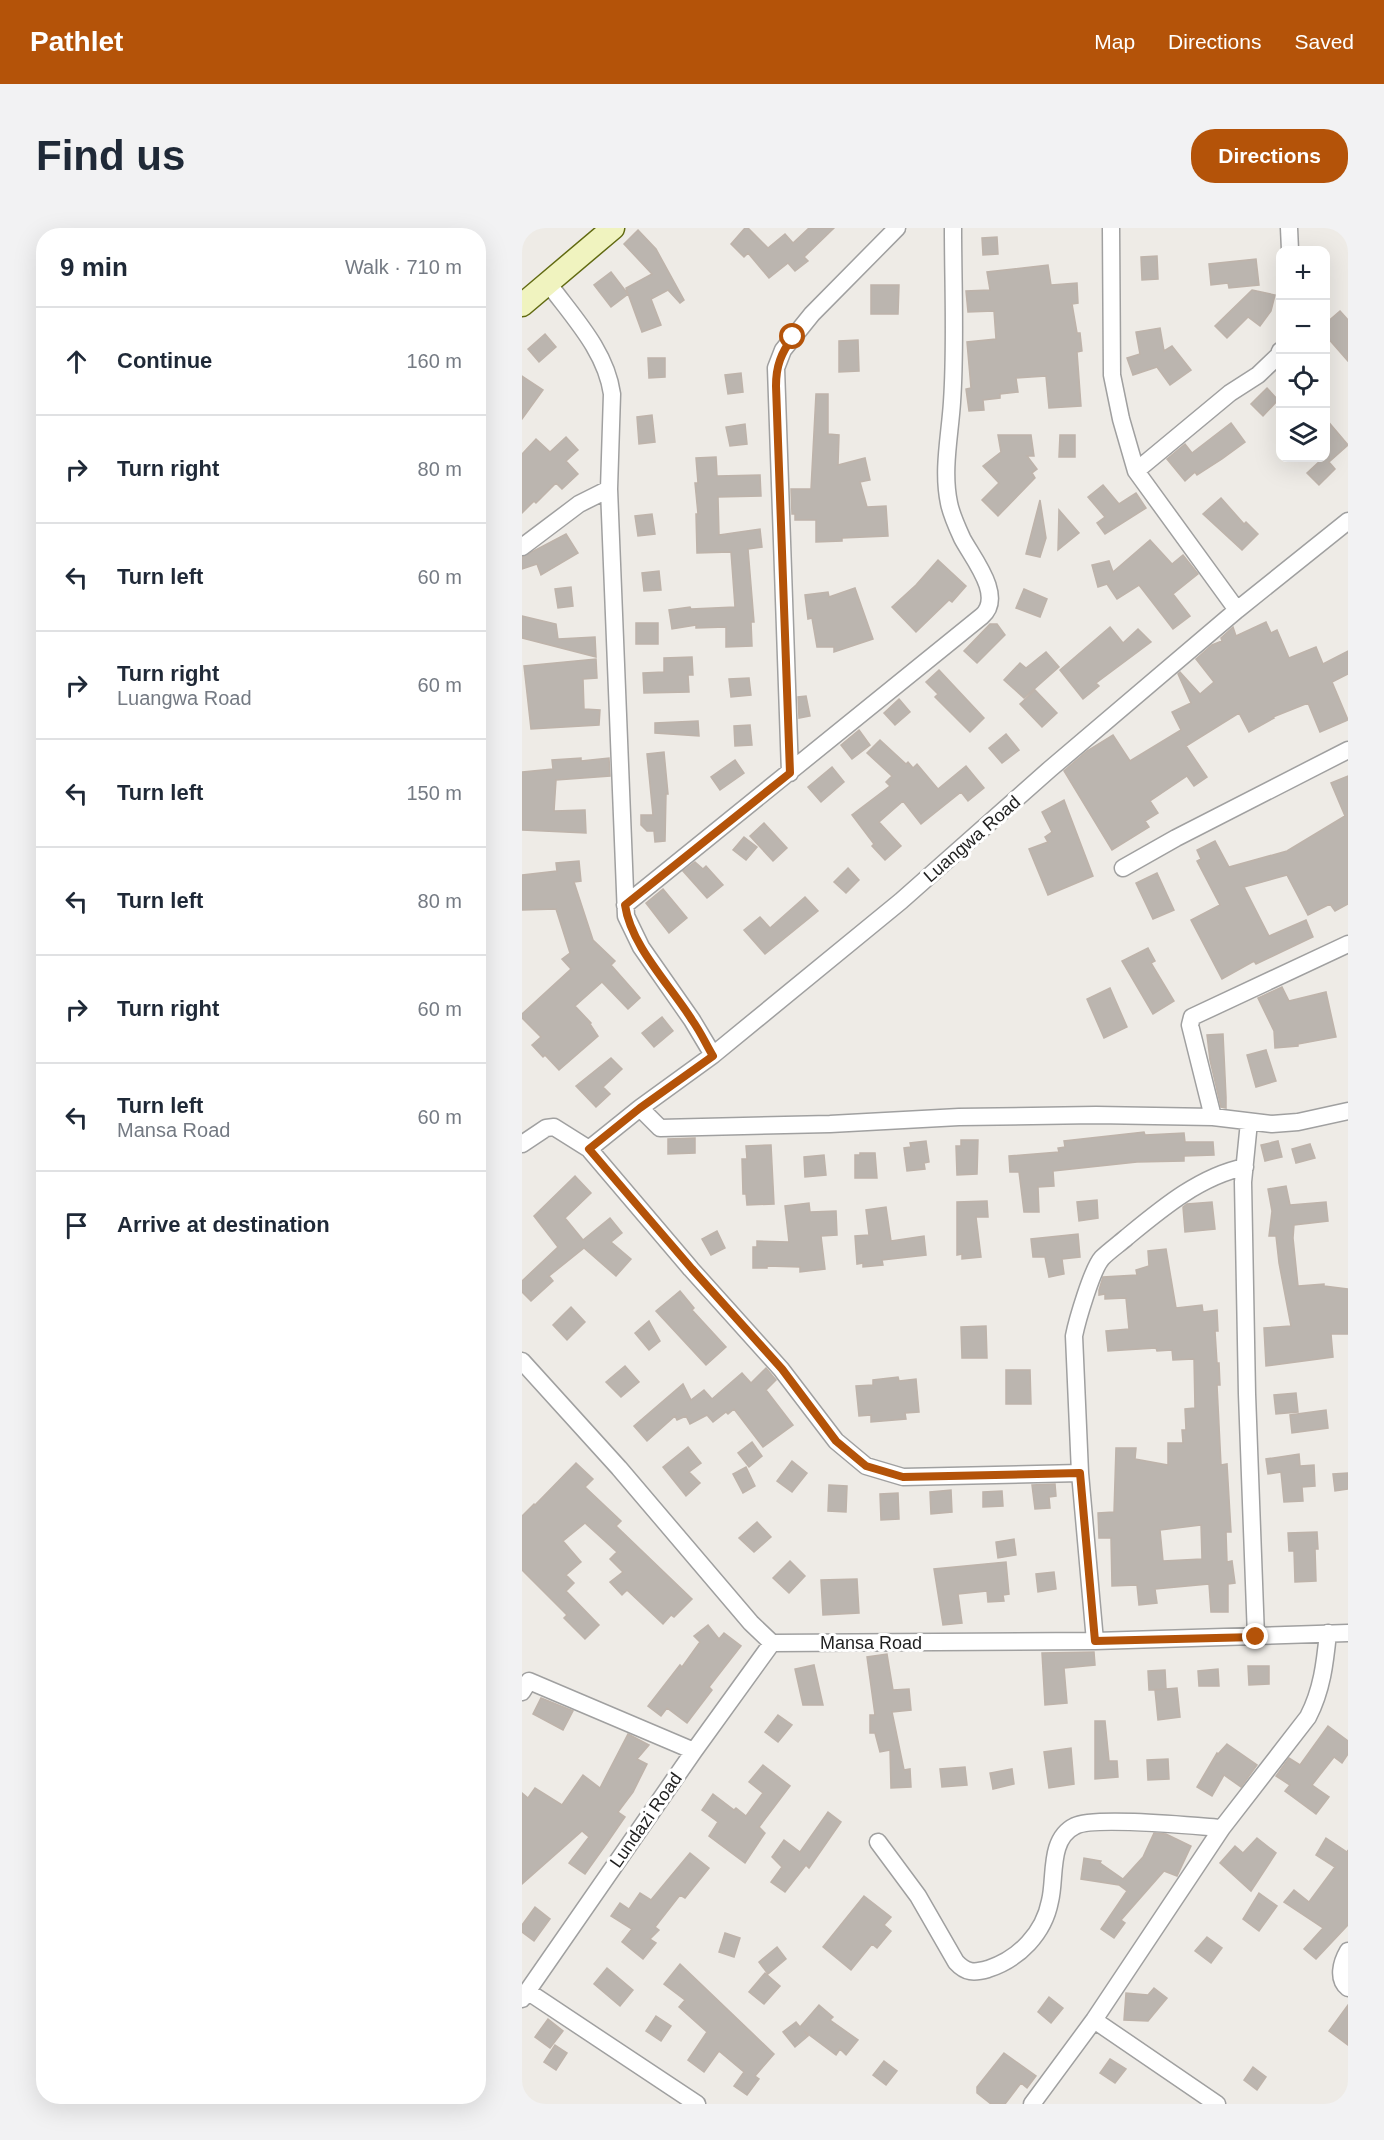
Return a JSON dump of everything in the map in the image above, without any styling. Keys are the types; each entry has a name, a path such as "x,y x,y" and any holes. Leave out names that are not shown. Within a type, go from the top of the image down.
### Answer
{"main road":[{"path":"522,305 613,228"}],"street":[{"path":"790,773 776,368 783,350 812,314 897,228"},
{"path":"625,905 790,773 982,616 987,609 988,595 983,572 963,539 949,504 947,473 952,402 953,228"},
{"path":"1111,228 1112,375 1121,419 1136,471 1237,610"},
{"path":"1289,228 1290,246"},
{"path":"548,283 597,351 610,379 612,394 609,489 625,905 629,922 642,946 692,1020 713,1056"},
{"path":"1136,471 1230,393 1258,375 1280,354"},
{"path":"522,547 579,504 609,489"},
{"name":"Luangwa Road","path":"589,1149 640,1108 713,1056 902,901 1050,769 1237,610 1348,521"},
{"path":"1124,868 1155,849 1348,750"},
{"path":"1213,1117 1190,1025 1192,1017 1348,944"},
{"path":"640,1108 660,1128 830,1124 959,1117 1096,1115 1213,1117 1272,1124 1298,1122 1348,1111"},
{"path":"1249,1122 1243,1182 1256,1637"},
{"path":"522,1144 546,1128 554,1126 589,1149 782,1369 836,1441 866,1466 903,1477 1080,1473"},
{"path":"1095,1641 1080,1473 1074,1336 1077,1317 1100,1260 1152,1217 1185,1194 1223,1172 1245,1167"},
{"path":"522,1361 619,1468 751,1623 772,1643"},
{"path":"1032,2104 1094,2020 1222,1828 1308,1717 1316,1702 1323,1679 1328,1633"},
{"name":"Mansa Road","path":"772,1643 1095,1641 1348,1633"},
{"name":"Lundazi Road","path":"525,1995 694,1751 772,1643"},
{"path":"524,1684 694,1751"},
{"path":"878,1842 918,1896 956,1962 963,1970 970,1972 985,1970 1007,1961 1042,1929 1051,1900 1052,1871 1058,1847 1064,1834 1074,1826 1101,1822 1222,1828"},
{"path":"1348,1951 1341,1975 1342,1981 1348,1988"},
{"path":"525,1995 698,2104"},
{"path":"1094,2020 1217,2104"}],"building":[{"path":"745,228 748,228 768,248 785,234 793,243 809,228 834,228 804,257 808,261 795,271 788,263 769,278 748,253 744,257 731,244"},
{"path":"638,230 656,249 684,300 680,303 668,290 651,299 661,325 642,332 626,288 652,274 624,244"},
{"path":"997,237 998,254 983,255 982,238"},
{"path":"1157,256 1158,279 1142,280 1141,257"},
{"path":"1256,259 1259,285 1229,288 1228,283 1211,285 1209,264"},
{"path":"1048,265 1051,285 1077,283 1078,303 1072,304 1082,351 1077,352 1081,406 1049,408 1046,376 1016,378 1018,392 1000,394 1000,398 983,400 984,410 969,411 966,389 971,388 967,342 996,339 994,311 968,312 966,291 990,290 987,272"},
{"path":"611,272 628,294 611,307 594,285"},
{"path":"871,285 899,285 898,314 871,314"},
{"path":"1252,290 1275,295 1271,311 1260,326 1248,317 1227,338 1215,326"},
{"path":"1340,311 1348,320 1348,361 1330,341 1330,320"},
{"path":"1160,328 1164,351 1172,346 1191,370 1170,385 1157,367 1133,375 1127,358 1140,354 1136,332"},
{"path":"545,334 556,347 539,362 528,349"},
{"path":"858,340 859,371 839,372 839,341"},
{"path":"648,358 665,358 665,377 649,378"},
{"path":"741,373 743,392 728,394 725,375"},
{"path":"522,376 543,390 522,419"},
{"path":"1267,388 1276,398 1276,402 1263,416 1251,404"},
{"path":"816,394 828,394 828,434 839,435 838,465 865,458 870,480 860,482 867,507 886,506 888,536 842,538 842,541 816,542 816,520 795,520 795,514 792,514 791,489 811,489"},
{"path":"652,415 655,442 639,444 637,417"},
{"path":"1231,423 1245,442 1197,475 1195,472 1185,481 1167,459 1185,444 1192,453"},
{"path":"745,424 747,444 730,446 726,427"},
{"path":"1330,424 1348,445 1330,461"},
{"path":"998,435 1031,435 1034,456 1027,456 1037,469 1032,473 1035,478 998,516 982,500 999,483 983,466 1001,452"},
{"path":"1060,435 1075,435 1075,457 1059,457"},
{"path":"566,437 578,450 566,461 578,474 562,489 556,483 522,513 522,454 536,439 550,452"},
{"path":"716,457 717,476 760,475 761,496 718,497 719,535 760,529 762,547 748,549 754,622 751,622 752,646 726,647 726,627 696,628 696,625 672,629 669,610 690,607 691,609 735,607 731,552 697,553 696,458"},
{"path":"1319,462 1329,462 1335,469 1319,485 1307,473"},
{"path":"1103,485 1119,504 1136,493 1146,508 1105,534 1097,523 1105,517 1088,497"},
{"path":"1221,498 1244,524 1246,522 1258,534 1242,550 1203,514"},
{"path":"1040,500 1046,538 1040,557 1026,554"},
{"path":"1059,510 1079,533 1058,550"},
{"path":"652,514 655,534 638,536 635,516"},
{"path":"566,534 578,553 541,575 537,564 522,569 522,557"},
{"path":"1150,540 1172,564 1183,555 1198,574 1173,594 1190,616 1173,629 1139,585 1117,599 1107,584 1098,587 1092,565 1109,561 1113,572"},
{"path":"938,560 966,586 952,602 949,600 916,632 892,607"},
{"path":"659,571 661,590 644,591 642,573"},
{"path":"571,587 573,606 558,608 555,589"},
{"path":"855,588 873,639 834,652 834,647 817,647 812,618 808,619 805,595 828,592 829,597"},
{"path":"1024,589 1047,599 1040,617 1016,608"},
{"path":"522,616 556,624 558,639 595,637 596,657 522,638"},
{"path":"1266,622 1271,633 1277,630 1289,658 1316,647 1323,664 1348,651 1348,674 1332,682 1348,720 1320,732 1308,703 1273,717 1249,732 1239,713 1186,746 1207,777 1194,786 1187,776 1150,801 1158,813 1145,821 1149,827 1112,850 1064,771 1087,751 1113,735 1130,761 1181,730 1172,712 1191,703 1178,674 1180,672 1200,694 1214,682 1196,659 1212,645 1222,641 1221,638 1233,627 1236,636"},
{"path":"636,623 658,623 658,644 636,644"},
{"path":"990,624 997,624 1005,635 977,663 964,651"},
{"path":"1110,627 1123,643 1138,629 1151,642 1096,683 1099,686 1083,699 1060,670"},
{"path":"1046,652 1059,667 1024,698 1004,680 1020,663 1026,668"},
{"path":"692,657 693,675 688,675 689,692 644,693 643,673 664,672 664,658"},
{"path":"596,659 597,678 583,679 584,709 600,710 599,725 531,729 524,666"},
{"path":"939,670 984,718 970,732 935,697 938,694 926,682"},
{"path":"749,678 751,695 731,697 729,679"},
{"path":"1035,690 1057,713 1042,727 1020,704"},
{"path":"806,696 810,716 799,718 798,697"},
{"path":"899,699 910,712 895,725 884,713"},
{"path":"698,721 699,736 655,733 655,723"},
{"path":"750,725 752,745 735,746 734,726"},
{"path":"859,730 870,745 852,759 841,745"},
{"path":"1006,734 1019,750 1002,763 989,748"},
{"path":"880,740 906,764 908,762 913,768 917,764 938,789 966,766 984,788 968,801 961,792 921,824 903,801 879,822 901,846 885,860 872,846 874,844 852,815 890,786 886,782 892,776 867,753"},
{"path":"664,752 668,794 666,794 665,841 655,842 654,831 647,831 641,825 641,815 653,815 647,754"},
{"path":"581,758 581,761 609,758 610,776 556,780 554,811 585,810 586,833 522,830 522,772 553,769 552,760"},
{"path":"735,760 744,773 720,790 711,777"},
{"path":"832,767 844,782 821,802 808,787"},
{"path":"1348,776 1348,904 1335,911 1330,904 1308,915 1287,875 1244,887 1269,936 1306,920 1313,937 1256,964 1254,961 1222,979 1191,920 1220,905 1197,861 1201,859 1197,850 1215,841 1229,867 1287,851 1345,816 1331,783"},
{"path":"1064,800 1093,876 1048,895 1029,849 1048,842 1045,837 1052,832 1042,812"},
{"path":"764,823 787,848 773,861 750,836"},
{"path":"744,837 757,847 746,860 733,850"},
{"path":"579,861 581,881 574,882 593,940 615,961 611,965 640,998 628,1009 602,982 575,1006 591,1023 598,1036 559,1070 532,1045 541,1037 522,1018 522,1014 571,969 562,959 570,953 556,909 522,910 522,875 557,871 556,863"},
{"path":"695,862 703,869 706,866 723,885 707,898 683,871"},
{"path":"848,868 859,880 846,893 834,882"},
{"path":"1157,873 1174,910 1153,919 1136,883"},
{"path":"663,889 687,918 669,933 646,903"},
{"path":"805,897 818,911 765,954 744,930 760,917 770,928"},
{"path":"1148,948 1155,961 1151,963 1174,1001 1153,1014 1122,961"},
{"path":"1282,987 1289,1001 1326,992 1336,1037 1298,1044 1298,1046 1275,1048 1274,1031 1258,998"},
{"path":"1110,988 1127,1027 1104,1038 1087,999"},
{"path":"662,1017 673,1031 654,1047 642,1033"},
{"path":"1223,1034 1226,1108 1221,1107 1210,1060 1207,1035"},
{"path":"1266,1050 1276,1081 1256,1087 1247,1055"},
{"path":"611,1058 622,1069 603,1087 610,1094 596,1107 576,1086"},
{"path":"1144,1132 1145,1135 1184,1133 1185,1142 1213,1142 1214,1155 1184,1156 1184,1161 1137,1162 1053,1171 1054,1186 1038,1187 1039,1212 1024,1212 1019,1172 1010,1172 1009,1156 1059,1152 1058,1148 1065,1147 1064,1141"},
{"path":"695,1138 695,1153 668,1154 668,1139"},
{"path":"961,1140 978,1140 977,1174 957,1175 956,1146 961,1146"},
{"path":"926,1141 929,1162 924,1163 925,1169 907,1171 904,1148 911,1147 910,1143"},
{"path":"1278,1141 1282,1157 1265,1161 1261,1145"},
{"path":"1310,1144 1315,1158 1296,1163 1292,1149"},
{"path":"771,1145 774,1204 747,1205 746,1194 743,1194 742,1159 747,1159 746,1146"},
{"path":"860,1153 875,1153 877,1178 855,1178 855,1155 860,1155"},
{"path":"824,1155 826,1175 805,1177 804,1157"},
{"path":"575,1176 591,1193 565,1218 583,1240 610,1218 622,1233 611,1242 631,1259 616,1276 584,1248 549,1276 553,1281 531,1301 522,1292 522,1281 558,1247 534,1216"},
{"path":"1286,1186 1290,1205 1326,1202 1328,1221 1294,1225 1293,1238 1298,1286 1324,1284 1324,1286 1348,1289 1348,1334 1331,1334 1333,1357 1266,1366 1264,1328 1291,1326 1276,1236 1269,1236 1272,1211 1268,1189"},
{"path":"1097,1200 1098,1218 1079,1221 1077,1202"},
{"path":"987,1201 988,1217 976,1217 981,1257 962,1259 962,1254 957,1255 957,1202"},
{"path":"1212,1202 1215,1229 1185,1232 1183,1207 1187,1204"},
{"path":"809,1203 810,1212 836,1211 837,1235 821,1236 825,1269 800,1272 800,1267 753,1268 753,1247 757,1247 757,1241 789,1242 785,1206"},
{"path":"886,1207 891,1241 924,1236 926,1255 882,1260 883,1265 863,1267 863,1263 857,1264 855,1236 869,1235 866,1210"},
{"path":"717,1231 725,1248 711,1255 702,1239"},
{"path":"1078,1234 1080,1257 1062,1259 1064,1274 1049,1277 1045,1257 1033,1257 1031,1239"},
{"path":"1166,1249 1176,1308 1202,1305 1203,1312 1217,1310 1218,1331 1215,1331 1220,1385 1217,1385 1221,1465 1227,1464 1231,1532 1226,1532 1227,1562 1232,1561 1235,1583 1228,1584 1228,1612 1211,1612 1209,1584 1155,1589 1157,1603 1139,1605 1137,1585 1112,1586 1111,1538 1099,1538 1098,1513 1114,1512 1116,1448 1136,1448 1135,1459 1168,1465 1168,1443 1183,1443 1182,1430 1186,1430 1185,1409 1195,1408 1194,1359 1173,1360 1172,1350 1157,1351 1156,1348 1108,1351 1106,1331 1129,1329 1126,1298 1105,1299 1105,1294 1099,1295 1103,1277 1137,1275 1136,1270 1149,1266 1148,1251","holes":["1201,1525 1202,1559 1163,1561 1160,1530"]},
{"path":"680,1291 694,1308 692,1310 726,1347 706,1365 656,1311"},
{"path":"571,1307 585,1322 567,1340 553,1325"},
{"path":"649,1321 660,1341 649,1350 635,1333"},
{"path":"986,1326 987,1358 962,1358 961,1327"},
{"path":"625,1366 639,1382 621,1397 606,1382"},
{"path":"766,1368 776,1380 766,1390 793,1425 763,1447 734,1409 713,1422 707,1415 690,1424 686,1416 677,1420 675,1416 647,1441 634,1426 683,1384 691,1400 704,1390 712,1399 742,1373 751,1383"},
{"path":"1006,1370 1030,1370 1031,1404 1006,1404"},
{"path":"898,1377 899,1381 916,1379 919,1412 905,1413 906,1419 871,1422 871,1415 859,1416 856,1386 873,1385 873,1380"},
{"path":"1296,1393 1298,1412 1276,1414 1274,1395"},
{"path":"1326,1410 1328,1428 1292,1433 1290,1415"},
{"path":"752,1442 762,1456 749,1467 738,1453"},
{"path":"688,1447 701,1463 689,1472 700,1483 686,1496 663,1467"},
{"path":"1299,1454 1300,1466 1314,1465 1315,1486 1302,1487 1303,1501 1284,1502 1281,1472 1268,1474 1266,1459"},
{"path":"792,1461 807,1473 792,1492 777,1481"},
{"path":"576,1463 593,1479 585,1487 621,1521 616,1526 692,1599 674,1617 671,1615 663,1624 627,1590 622,1595 610,1582 623,1572 610,1559 617,1552 585,1523 563,1541 581,1562 566,1575 574,1583 566,1591 599,1625 585,1639 564,1618 567,1615 522,1570 522,1516"},
{"path":"746,1467 755,1486 743,1493 733,1474"},
{"path":"1348,1473 1348,1489 1335,1491 1333,1474"},
{"path":"1055,1484 1056,1496 1049,1497 1050,1508 1035,1509 1032,1485"},
{"path":"829,1485 847,1486 846,1512 828,1511"},
{"path":"951,1490 952,1512 931,1514 930,1492"},
{"path":"1002,1491 1003,1506 983,1507 983,1492"},
{"path":"898,1493 899,1519 881,1520 880,1494"},
{"path":"757,1522 771,1537 754,1552 739,1538"},
{"path":"1317,1532 1316,1581 1295,1582 1294,1551 1289,1551 1288,1533"},
{"path":"1014,1539 1016,1555 998,1558 996,1542"},
{"path":"790,1561 805,1576 789,1593 773,1578"},
{"path":"1006,1562 1009,1594 1003,1595 1004,1601 988,1602 987,1591 958,1594 962,1623 943,1625 934,1569"},
{"path":"1054,1572 1056,1589 1038,1592 1036,1574"},
{"path":"857,1579 859,1613 823,1615 821,1580"},
{"path":"708,1625 719,1639 724,1633 741,1646 709,1687 712,1690 687,1723 667,1708 661,1716 648,1706 700,1642 694,1636"},
{"path":"1094,1652 1095,1665 1064,1668 1067,1703 1045,1705 1042,1653"},
{"path":"887,1654 893,1690 909,1689 911,1710 892,1712 904,1770 910,1769 911,1787 891,1788 890,1750 880,1752 875,1733 870,1733 870,1715 875,1715 867,1657"},
{"path":"814,1665 823,1705 803,1705 795,1669"},
{"path":"1248,1666 1269,1666 1269,1684 1249,1685"},
{"path":"1218,1669 1219,1686 1199,1686 1198,1671"},
{"path":"1165,1670 1166,1689 1149,1690 1148,1671"},
{"path":"1177,1688 1180,1717 1158,1720 1155,1690"},
{"path":"541,1698 573,1711 563,1730 533,1714"},
{"path":"778,1715 792,1725 778,1742 765,1732"},
{"path":"1095,1721 1105,1721 1109,1761 1117,1761 1118,1777 1095,1779"},
{"path":"1328,1726 1348,1741 1348,1754 1342,1763 1334,1757 1312,1785 1329,1797 1316,1814 1285,1791 1290,1785 1276,1776 1289,1758 1300,1765"},
{"path":"628,1734 649,1745 637,1759 647,1764 633,1792 618,1812 625,1817 607,1843 585,1874 569,1863 589,1837 582,1831 522,1884 522,1793 528,1798 535,1788 562,1805 583,1775 600,1788"},
{"path":"1227,1744 1257,1765 1241,1787 1224,1775 1212,1796 1197,1787 1217,1753"},
{"path":"1071,1748 1074,1784 1049,1788 1044,1752"},
{"path":"1168,1759 1169,1779 1148,1780 1147,1760"},
{"path":"763,1765 790,1786 759,1827 765,1833 745,1863 709,1836 718,1822 702,1810 713,1794 746,1816 763,1793 749,1782"},
{"path":"965,1767 967,1785 942,1787 940,1769"},
{"path":"1012,1769 1014,1784 993,1789 990,1773"},
{"path":"828,1812 841,1822 809,1868 806,1865 785,1892 771,1882 782,1867 772,1857 784,1840 800,1852"},
{"path":"1154,1833 1166,1834 1191,1846 1177,1876 1164,1871 1121,1920 1125,1923 1114,1938 1101,1929 1127,1891 1119,1885 1081,1879 1084,1858 1101,1861 1100,1863 1123,1879 1143,1857"},
{"path":"1257,1838 1276,1853 1251,1891 1220,1863 1235,1846 1243,1853"},
{"path":"1326,1838 1347,1852 1348,1850 1348,1925 1316,1959 1304,1949 1323,1928 1284,1902 1294,1890 1309,1902 1335,1867 1316,1855"},
{"path":"690,1853 709,1868 685,1898 680,1895 655,1927 659,1930 650,1939 656,1943 643,1959 622,1942 632,1929 611,1916 620,1903 629,1909 640,1893 651,1900"},
{"path":"1259,1893 1277,1906 1259,1931 1243,1919"},
{"path":"864,1896 891,1917 884,1925 891,1931 877,1948 872,1944 851,1970 823,1947"},
{"path":"535,1907 550,1919 534,1941 522,1932 522,1925"},
{"path":"725,1933 740,1938 734,1957 719,1952"},
{"path":"1207,1937 1222,1948 1211,1963 1195,1951"},
{"path":"777,1947 786,1959 768,1974 759,1962"},
{"path":"680,1964 774,2054 755,2076 759,2079 747,2095 734,2086 744,2072 719,2051 704,2072 688,2060 707,2032 679,2007 685,2000 664,1984"},
{"path":"607,1968 633,1990 620,2006 594,1984"},
{"path":"765,1973 780,1986 764,2004 749,1992"},
{"path":"1154,1988 1167,1998 1148,2021 1124,2020 1126,1993 1148,1995"},
{"path":"1049,1997 1063,2008 1051,2023 1038,2012"},
{"path":"819,2005 833,2017 830,2020 858,2040 846,2055 840,2049 836,2055 804,2031 808,2036 795,2047 783,2032 796,2022 800,2027"},
{"path":"1348,2005 1348,2045 1329,2031"},
{"path":"656,2016 671,2026 661,2041 646,2031"},
{"path":"548,2019 563,2031 550,2048 535,2037"},
{"path":"555,2045 567,2053 556,2070 544,2062"},
{"path":"1004,2053 1036,2076 1027,2088 1021,2083 1005,2104 991,2104 977,2093 977,2087"},
{"path":"1110,2059 1126,2069 1115,2083 1100,2073"},
{"path":"884,2061 897,2071 886,2085 873,2075"},
{"path":"1253,2067 1266,2077 1257,2090 1244,2080"}],"route":[{"path":"793,337 783,350 776,368 790,773 625,905 626,916 642,946 692,1020 713,1056 640,1108 589,1149 782,1369 836,1441 866,1466 903,1477 1080,1473 1095,1641 1256,1637"}]}
